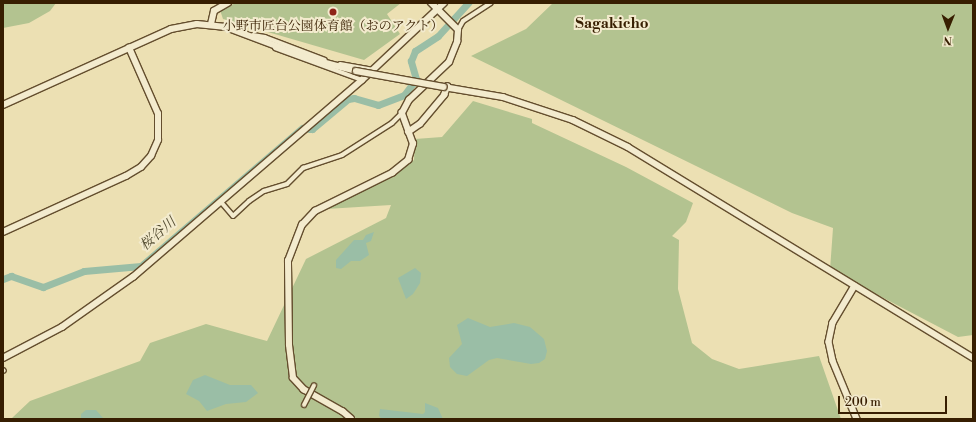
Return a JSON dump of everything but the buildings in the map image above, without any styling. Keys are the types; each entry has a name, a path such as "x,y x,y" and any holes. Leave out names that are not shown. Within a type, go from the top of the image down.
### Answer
{"street":[{"path":"211,24 214,11 228,3"},
{"path":"431,3 438,8 458,30"},
{"path":"3,358 62,327 103,300 133,277 362,80 444,3"},
{"path":"221,202 233,216 249,201 264,191 287,184 303,168 342,155 392,123 402,113 409,100 449,62 456,42 458,30 463,21 491,3"},
{"path":"3,105 171,29 211,24 265,37 325,60 373,70"},
{"path":"248,34 311,59 356,71 503,97 587,127 628,147 973,358"},
{"path":"248,34 302,60 362,80"},
{"path":"3,232 126,176 141,167 151,156 158,140 158,114 129,48"},
{"path":"408,132 420,124 444,95 445,87"},
{"path":"351,419 343,412 304,390 293,378 289,352 288,261 302,225 315,211 401,168 412,150 413,144 402,113"},
{"path":"855,286 836,317 829,337 832,362 857,419"},
{"path":"304,405 314,386"}],"shaded area":[{"path":"3,3 56,3 50,11 29,23 3,28"},
{"path":"236,3 401,3 387,14 400,34 364,60 223,19 220,10"},
{"path":"553,3 973,3 973,335 958,337 830,270 833,228 792,213 471,56 526,29"},
{"path":"473,101 532,119 532,123 626,167 693,203 686,222 672,236 679,240 678,289 692,343 712,359 739,369 819,356 841,419 7,419 12,418 30,401 140,361 150,343 206,324 267,341 306,259 386,218 391,205 326,209 392,177 414,160 415,139 442,137"},
{"path":"374,232 371,241 366,243 369,255 360,261 351,261 341,269 336,268 336,260 354,240 363,240 366,235"},
{"path":"415,268 421,273 420,283 413,294 406,299 398,278"},
{"path":"468,318 490,327 514,323 530,327 544,339 547,351 545,359 539,363 531,364 497,358 489,360 467,376 457,374 450,367 449,358 462,344 457,325"},
{"path":"205,375 230,385 251,385 258,393 246,402 226,404 207,411 199,401 186,394 193,380"},
{"path":"425,403 438,408 443,419 382,419 379,416 380,409 423,414 425,412"},
{"path":"86,410 96,410 104,419 81,419 81,414"}],"waterway":[{"name":"桜谷川","path":"309,129 312,129 348,99 354,98 378,105 404,95 416,79 411,61 415,51 438,36 468,3"},
{"name":"桜谷川","path":"3,279 11,276 43,287 84,271 141,266 302,128"}],"place":[{"name":"小野市匠台公園体育館（おのアクト）","path":"333,12"}],"district":[{"name":"Sagakicho","path":"612,24"}]}
